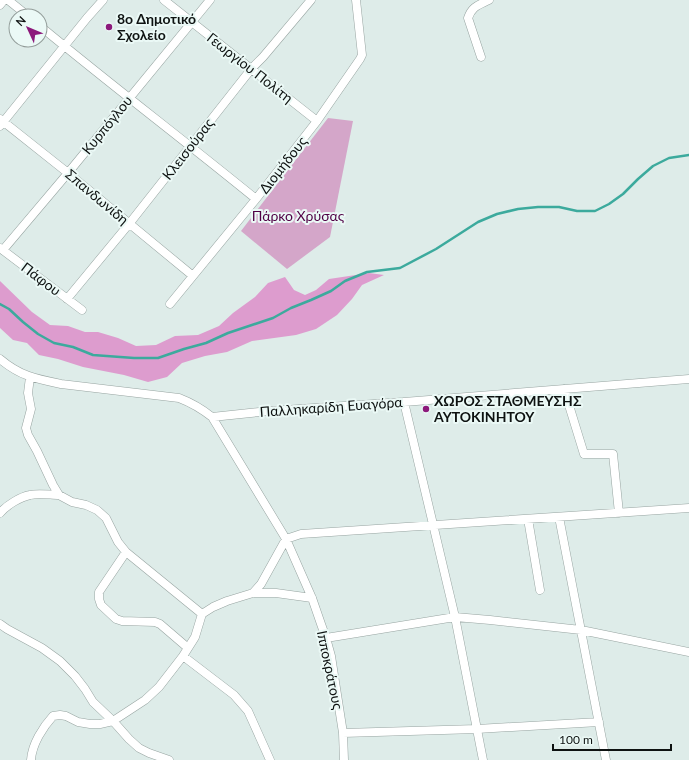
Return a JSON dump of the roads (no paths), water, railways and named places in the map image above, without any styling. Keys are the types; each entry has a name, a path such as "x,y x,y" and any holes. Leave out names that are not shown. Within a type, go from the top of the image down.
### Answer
{"street":[{"path":"0,5 4,0"},
{"path":"8,0 18,8"},
{"path":"1,122 103,0"},
{"name":"Γεωργίου Πολίτη","path":"164,0 252,68 317,121"},
{"name":"Κυρπόγλου","path":"2,249 68,173 191,21 210,0"},
{"name":"Κλεισούρας","path":"67,299 129,224 252,68 311,0"},
{"name":"Διομήδους","path":"170,304 256,199 317,121 360,59 362,54 356,0"},
{"path":"481,57 468,18 470,11 474,7 489,0"},
{"path":"48,33 256,199"},
{"name":"Σπανδωνίδη","path":"1,122 68,173 193,276"},
{"name":"Πάφου","path":"2,249 82,310"},
{"path":"0,359 16,371 30,377 61,384 179,398 190,402 212,417"},
{"path":"30,377 28,392 31,409 26,428 53,485 60,495 72,502 86,505 97,510 106,518 118,542 126,552 202,614"},
{"name":"Παλληκαρίδη Ευαγόρα","path":"212,417 269,411 404,402 689,379"},
{"path":"564,389 584,454 613,454 619,513"},
{"path":"404,402 455,617 483,760"},
{"name":"Ιπποκράτους","path":"212,417 286,539 312,598 326,638 343,733 344,760"},
{"path":"0,513 4,508 31,494 60,495"},
{"path":"253,593 261,584 286,539 301,534 689,508"},
{"path":"559,517 606,760"},
{"path":"528,519 540,590"},
{"path":"126,552 99,592 99,599 102,605 116,619 122,621 155,622 160,624 188,648"},
{"path":"31,760 31,755 37,740 47,722 53,716 66,716 78,722 100,724 113,721 144,700 163,682 183,656 195,637 202,614 213,607 253,593 276,593 312,598"},
{"path":"326,638 455,617 581,630 689,652"},
{"path":"0,624 42,648 60,662 75,676 93,702 139,748 169,760"},
{"path":"183,656 234,695 248,711 270,760"},
{"path":"343,733 477,729 599,722"}],"waterway":[{"path":"0,304 9,309 38,334 54,343 73,347 93,355 158,358 206,343 228,333 273,318 291,308 331,291 345,281 367,272 400,268 436,249 478,222 497,214 518,209 538,207 559,207 577,211 595,211 609,204 623,194 653,166 669,158 689,155"}],"place":[{"name":"8ο Δημοτικό Σχολείο","path":"109,27"},
{"name":"ΧΩΡΟΣ ΣΤΑΘΜΕΥΣΗΣ ΑΥΤΟΚΙΝΗΤΟΥ","path":"426,409"}],"park label":[{"name":"Πάρκο Χρύσας","path":"298,216"}]}
